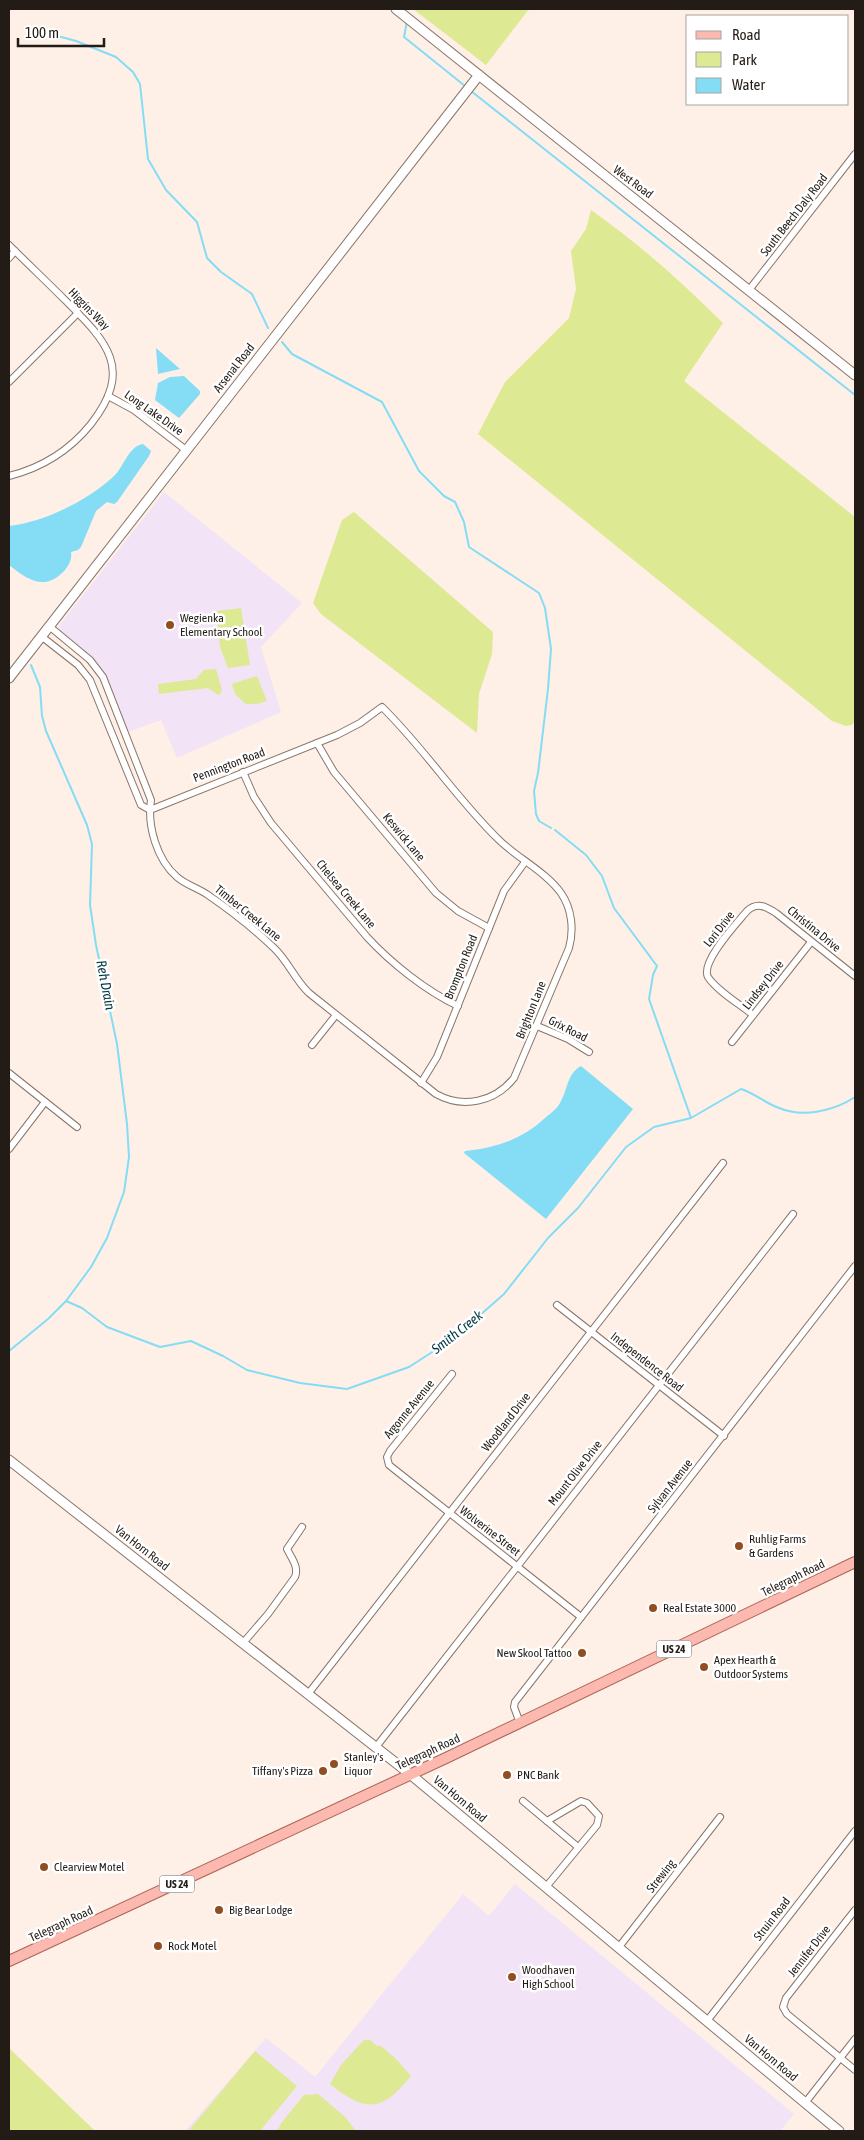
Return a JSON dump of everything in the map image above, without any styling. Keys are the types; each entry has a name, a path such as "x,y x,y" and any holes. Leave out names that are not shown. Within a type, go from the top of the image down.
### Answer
{"main road":[{"name":"Telegraph Road","path":"9,1961 520,1723 855,1562"}],"street":[{"name":"West Road","path":"396,9 855,375"},
{"name":"Arsenal Road","path":"9,678 479,75"},
{"name":"South Beech Daly Road","path":"749,290 855,154"},
{"name":"Higgins Way","path":"9,244 96,332 107,350 112,371 108,396 98,414 72,444 34,468 9,476"},
{"path":"9,258 16,251"},
{"path":"9,382 78,313"},
{"name":"Long Lake Drive","path":"108,396 134,410 186,450"},
{"name":"Timber Creek Lane","path":"49,626 94,664 103,677 151,800 150,810 155,840 172,872 185,883 207,894 273,947 302,988 420,1083"},
{"path":"41,636 82,669 92,684 141,805 150,810"},
{"path":"102,706 113,702"},
{"name":"Pennington Road","path":"150,810 351,729 382,708 410,737 496,838 525,862"},
{"name":"Keswick Lane","path":"317,743 334,772 436,893 458,912 489,928"},
{"path":"122,759 134,754"},
{"name":"Chelsea Creek Lane","path":"243,772 254,797 271,823 374,944 437,996 458,1006"},
{"name":"Brompton Road","path":"420,1083 436,1061 507,886 525,862"},
{"name":"Brighton Lane","path":"420,1083 442,1098 458,1102 482,1100 508,1085 517,1074 569,948 572,929 569,910 561,893 525,862"},
{"name":"Christina Drive","path":"757,906 768,907 855,976"},
{"name":"Lori Drive","path":"753,1015 716,985 709,977 707,971 710,959 747,911 757,906"},
{"name":"Lindsey Drive","path":"732,1042 812,942"},
{"path":"312,1045 336,1015"},
{"name":"Grix Road","path":"537,1026 568,1039 589,1052"},
{"path":"9,1073 78,1127"},
{"path":"9,1148 45,1102"},
{"name":"Woodland Drive","path":"308,1694 723,1164"},
{"name":"Mount Olive Drive","path":"376,1747 658,1384 793,1214"},
{"name":"Sylvan Avenue","path":"520,1723 514,1708 515,1702 855,1266"},
{"name":"Independence Road","path":"557,1305 724,1436"},
{"name":"Argonne Avenue","path":"388,1461 390,1451 452,1374"},
{"name":"Van Horn Road","path":"9,1460 410,1774 805,2103 834,2130"},
{"name":"Wolverine Street","path":"388,1461 392,1469 581,1617"},
{"path":"243,1644 268,1614 297,1572 287,1549 302,1527"},
{"path":"523,1801 578,1848"},
{"path":"546,1887 599,1822 598,1813 587,1803 579,1802 547,1821"},
{"name":"Strewing","path":"619,1947 720,1817"},
{"name":"Struin Road","path":"707,2022 855,1831"},
{"name":"Jennifer Drive","path":"841,2058 787,2014 783,2007 786,1998 855,1910"},
{"path":"805,2103 855,2039"},
{"path":"841,2058 855,2070"}],"shaded area":[{"name":"Wegienka Elementary School","path":"164,492 302,603 261,647 281,712 177,758 161,720 128,732 101,669 88,654 60,631 59,626"},
{"name":"Woodhaven High School","path":"515,1884 794,2114 780,2131 185,2131 266,2038 315,2077 463,1894 489,1916"}],"green space":[{"path":"413,9 529,9 486,65"},
{"path":"591,210 659,264 723,323 684,381 855,517 855,721 852,725 846,726 832,721 478,434 505,382 569,318 576,289 571,251 586,229"},
{"path":"354,512 493,632 492,654 479,694 477,733 321,614 313,603 342,520"},
{"path":"241,608 250,665 228,668 220,647 216,611"},
{"path":"216,669 222,690 218,695 208,688 159,694 158,684 196,679 204,670"},
{"path":"257,676 267,701 257,704 246,704 235,694 232,684"},
{"path":"364,2040 370,2040 377,2046 381,2046 411,2076 391,2097 373,2104 364,2104 354,2100 330,2084 341,2065"},
{"path":"9,2048 95,2131 9,2131"},
{"path":"255,2051 297,2086 260,2131 192,2131 190,2129"},
{"path":"318,2094 345,2117 356,2131 277,2131 304,2095"}],"water":[{"path":"156,348 180,369 158,374"},
{"path":"184,376 200,391 200,394 179,418 155,400 158,383 170,377"},
{"path":"143,444 151,451 149,456 117,502 114,504 107,502 96,511 81,547 71,552 69,564 58,577 50,581 37,581 23,575 9,565 9,526 23,524 52,515 80,501 115,475 130,452"},
{"path":"581,1066 633,1109 546,1219 464,1153 465,1151 498,1145 527,1132 558,1106 570,1077"}],"waterway":[{"path":"407,21 404,37 465,86"},
{"path":"54,35 76,41 116,57 133,72 140,84 148,159 166,190 197,222 207,258 221,272 252,294 268,328"},
{"path":"471,91 855,395"},
{"path":"282,342 292,354 382,402 419,471 444,496 455,502 464,522 469,547 539,593 545,608 551,649 538,773 534,791 536,814 539,821 551,828"},
{"name":"Reh Drain","path":"9,1351 48,1319 66,1301 91,1267 107,1238 124,1192 129,1157 117,1044 96,945 90,905 92,844 87,825 46,731 42,716 40,687 31,665"},
{"path":"555,830 586,855 602,876 614,908 657,966 653,975 649,999 691,1118"},
{"name":"Smith Creek","path":"66,1301 82,1308 107,1327 160,1347 191,1341 247,1370 300,1383 347,1389 409,1367 454,1338 504,1294 548,1238 578,1208 626,1147 654,1127 691,1118 741,1089 774,1106 788,1111 808,1113 838,1106 855,1097"}],"place":[{"name":"Wegienka Elementary School","path":"170,625"},
{"name":"Ruhlig Farms & Gardens","path":"739,1546"},
{"name":"Real Estate 3000","path":"653,1608"},
{"name":"New Skool Tattoo","path":"582,1653"},
{"name":"Apex Hearth & Outdoor Systems","path":"704,1667"},
{"name":"Stanley's Liquor","path":"334,1764"},
{"name":"Tiffany's Pizza","path":"323,1771"},
{"name":"PNC Bank","path":"507,1775"},
{"name":"Clearview Motel","path":"44,1867"},
{"name":"Big Bear Lodge","path":"219,1910"},
{"name":"Rock Motel","path":"158,1946"},
{"name":"Woodhaven High School","path":"512,1977"}]}
